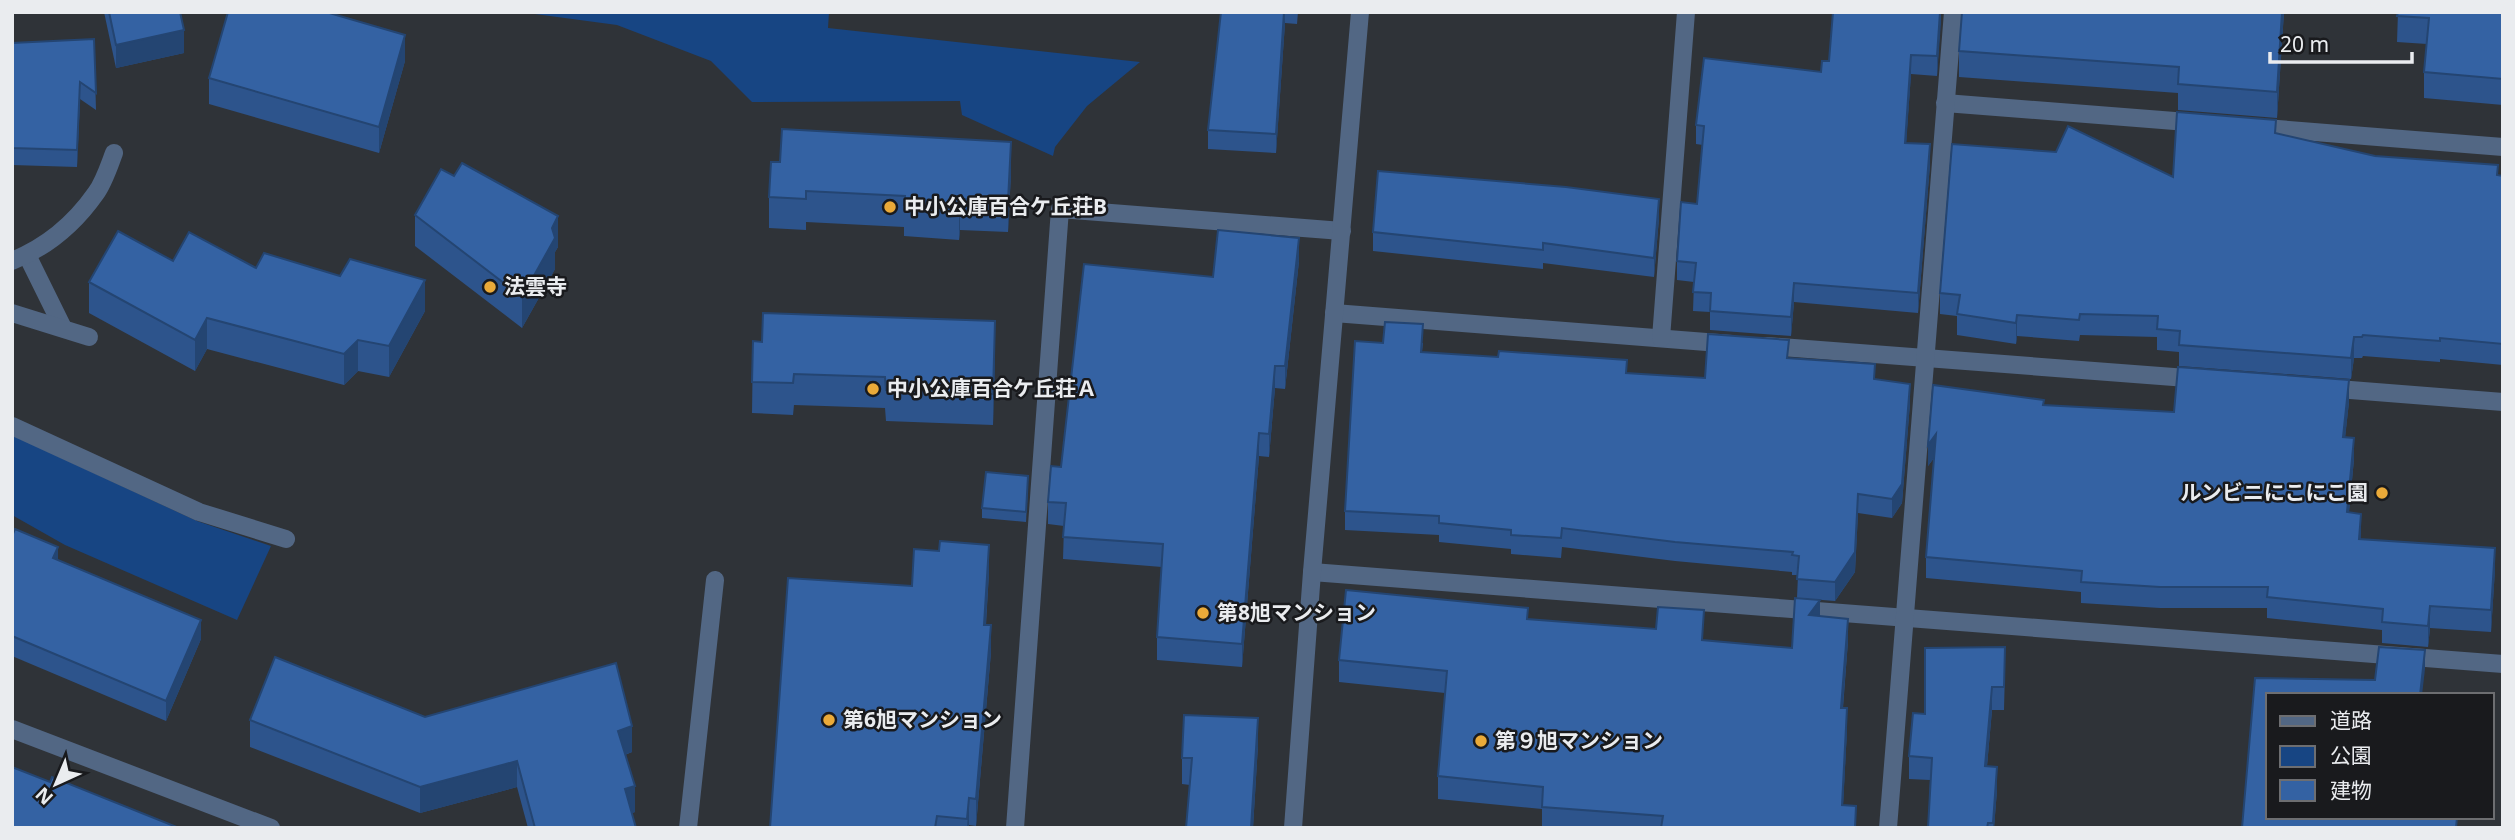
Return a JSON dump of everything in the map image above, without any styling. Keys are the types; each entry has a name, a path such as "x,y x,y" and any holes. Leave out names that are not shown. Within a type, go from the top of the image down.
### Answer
{"street":[{"path":"1293,828 1360,12"},
{"path":"1661,338 1686,12"},
{"path":"1888,828 1953,12"},
{"path":"1945,103 2503,147"},
{"path":"63,328 20,258 62,233 97,191 114,153"},
{"path":"1015,828 1060,209 1342,231"},
{"path":"12,313 89,337"},
{"path":"1334,313 2222,380"},
{"path":"2305,387 2503,402"},
{"path":"12,426 199,512 286,539"},
{"path":"1312,572 2503,664"},
{"path":"688,828 715,580"},
{"path":"12,729 271,828"}],"green space":[{"path":"520,12 829,12 828,28 1140,62 1087,106 1055,147 1053,156 962,115 960,101 752,102 711,61 617,25"},
{"path":"12,435 197,521 271,546 237,620 65,545 12,515"}],"building":[{"path":"109,12 180,12 184,30 116,45"},
{"path":"228,12 326,12 405,35 379,127 209,78"},
{"path":"1221,12 1284,12 1276,134 1208,130"},
{"path":"1833,12 1940,12 1937,56 1911,55 1905,143 1930,144 1918,293 1794,283 1791,317 1710,311 1711,293 1693,292 1696,263 1677,261 1681,202 1697,204 1704,126 1696,125 1704,58 1821,72 1822,61 1829,61"},
{"path":"1962,12 2282,12 2277,92 2178,84 2179,67 1959,51"},
{"path":"2398,12 2503,12 2503,79 2424,72 2429,18 2397,16"},
{"path":"94,39 96,93 80,82 77,150 12,148 12,43"},
{"path":"2177,112 2276,120 2275,133 2375,156 2498,165 2497,175 2503,176 2503,344 2363,335 2354,337 2351,358 2179,345 2180,331 2157,329 2158,316 2080,314 2079,320 2017,315 2016,323 1957,314 1960,295 1940,293 1952,144 2056,152 2068,126 2173,177"},
{"path":"782,129 1011,142 1008,201 960,199 959,209 904,205 905,196 806,191 806,199 769,197 771,162 780,162"},
{"path":"462,163 558,216 552,228 555,238 522,297 415,215 441,169 454,176"},
{"path":"1378,171 1566,187 1659,199 1654,258 1543,243 1543,250 1373,232"},
{"path":"1218,230 1299,238 1285,366 1275,366 1269,434 1259,433 1242,644 1157,637 1163,544 1063,537 1066,503 1048,502 1051,466 1061,467 1084,264 1213,277"},
{"path":"118,231 173,261 189,232 256,268 264,253 340,276 350,259 425,280 389,346 358,340 344,354 207,318 195,340 89,282"},
{"path":"763,313 995,321 993,394 886,390 885,377 794,374 793,383 752,382 753,341 762,342"},
{"path":"1385,322 1423,324 1421,352 1498,357 1499,351 1627,360 1626,373 1705,378 1708,334 1789,340 1787,358 1875,364 1874,379 1910,384 1902,484 1892,499 1858,494 1855,552 1835,582 1797,579 1799,556 1792,555 1793,552 1675,542 1562,528 1561,538 1511,535 1511,530 1439,523 1439,516 1345,511 1355,341 1383,343"},
{"path":"2178,367 2349,380 2343,437 2354,438 2347,512 2361,514 2359,539 2495,548 2491,610 2430,606 2428,626 2382,622 2383,609 2267,597 2268,587 2160,587 2081,582 2082,571 1926,557 1936,434 1928,445 1933,385 2044,400 2043,405 2174,412"},
{"path":"986,472 1028,476 1026,512 982,508"},
{"path":"15,529 58,547 53,558 201,620 166,701 12,636 12,536"},
{"path":"940,541 989,545 984,625 991,625 976,799 969,798 967,819 937,816 935,828 770,828 788,578 912,586 914,549 939,551"},
{"path":"1346,590 1528,608 1527,619 1656,629 1658,607 1704,610 1702,640 1792,648 1795,598 1820,600 1809,615 1848,619 1841,708 1847,708 1842,805 1856,806 1855,828 1661,828 1663,816 1542,807 1543,787 1438,776 1447,671 1339,660"},
{"path":"2005,647 2004,687 1992,687 1985,766 1997,767 1993,823 1988,823 1987,828 1928,828 1932,758 1909,756 1913,713 1925,714 1925,648"},
{"path":"2379,647 2425,650 2420,693 2266,693 2266,819 2457,819 2456,828 2242,828 2255,678 2375,680"},
{"path":"275,657 425,717 616,663 632,726 618,731 635,786 625,789 636,828 535,828 517,761 420,787 250,720"},
{"path":"1184,715 1258,718 1251,828 1186,828 1192,758 1182,758"},
{"path":"12,767 50,782 52,777 179,828 12,828"}],"place":[{"name":"中小公庫百合ケ丘荘B","path":"890,207"},
{"name":"法雲寺","path":"490,287"},
{"name":"中小公庫百合ケ丘荘Ａ","path":"873,389"},
{"name":"ルンビニにこにこ園","path":"2382,493"},
{"name":"第8旭マンション","path":"1203,613"},
{"name":"第6旭マンション","path":"829,720"},
{"name":"第９旭マンション","path":"1481,741"}]}
